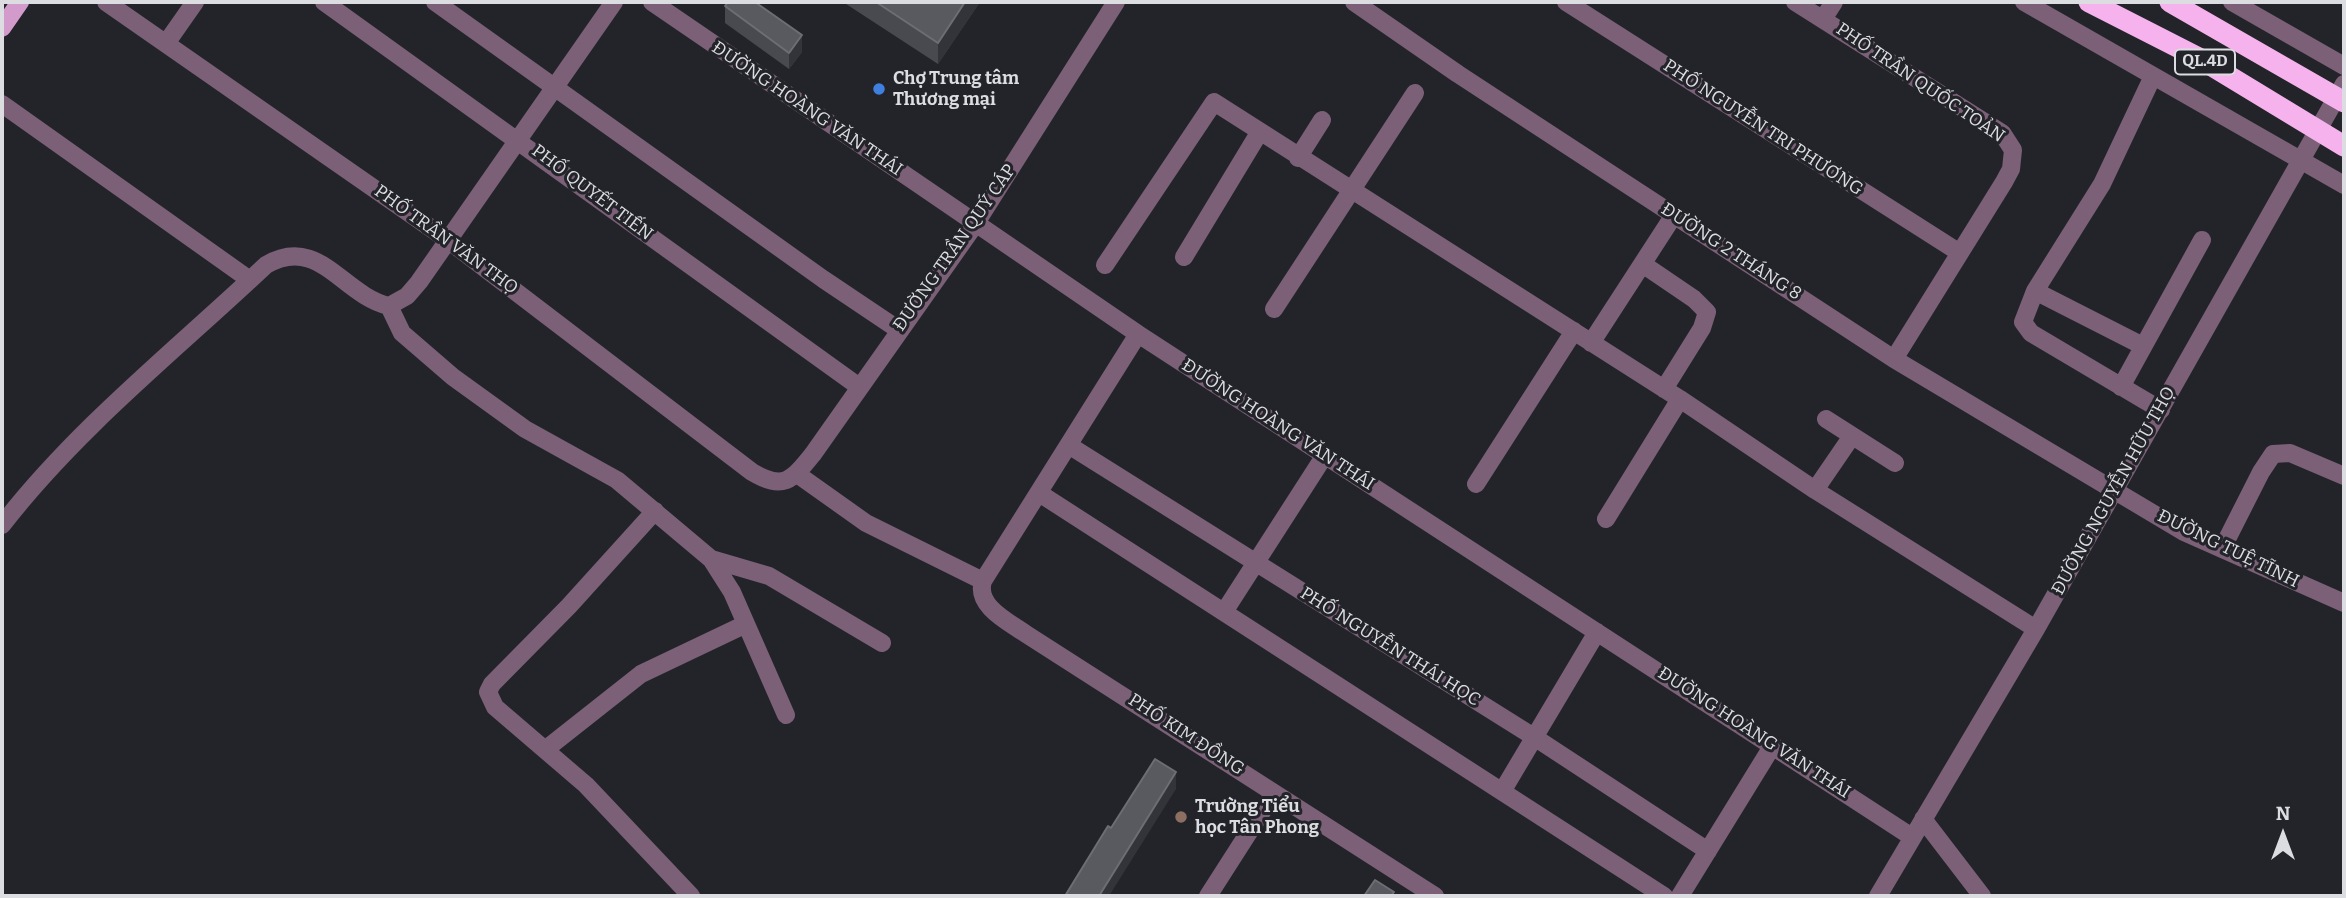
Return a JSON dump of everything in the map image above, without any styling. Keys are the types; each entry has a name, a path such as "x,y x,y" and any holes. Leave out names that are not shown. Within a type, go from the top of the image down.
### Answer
{"highway":[{"name":"QL.4D","path":"2089,2 2199,58 2344,146"},
{"name":"QL.4D","path":"2170,2 2341,94"}],"main road":[{"path":"2,28 20,2"}],"street":[{"name":"PHỐ TRẦN VĂN THỌ","path":"106,2 448,240 752,472 771,482 781,482"},
{"path":"167,42 195,2"},
{"name":"PHỐ QUYẾT TIẾN","path":"324,2 517,138 756,315 858,386"},
{"path":"435,2 822,279 899,330"},
{"path":"389,306 407,296 614,2"},
{"name":"ĐƯỜNG HOÀNG VĂN THÁI","path":"652,2 1138,334 1912,836"},
{"name":"ĐƯỜNG TRẦN QUÝ CÁP","path":"781,482 797,474 976,223 1116,2"},
{"name":"ĐƯỜNG 2 THÁNG 8","path":"1354,2 1894,359 2114,492"},
{"name":"PHỐ NGUYỄN TRI PHƯƠNG","path":"1566,2 1960,253"},
{"name":"PHỐ TRẦN QUỐC TOẢN","path":"1795,2 2002,133 2013,150 2011,169 1894,359"},
{"path":"1823,19 1834,2"},
{"name":"QL.4D","path":"2024,2 2344,185"},
{"path":"2232,2 2262,9 2344,66"},
{"path":"2153,76 2087,211 2035,291 2023,316 2026,328 2161,410"},
{"path":"1274,309 1415,93"},
{"name":"ĐƯỜNG NGUYỄN HỮU THỌ","path":"1878,896 2036,629 2316,130 2341,94"},
{"path":"1105,265 1214,102 1680,399 1815,490 2036,629"},
{"path":"2,104 250,280"},
{"path":"1298,158 1322,120"},
{"path":"1184,257 1259,132"},
{"path":"1591,343 1674,215"},
{"path":"2121,387 2202,240"},
{"path":"2,525 107,413 250,280 278,258 301,255 316,261 367,297 389,306 396,323 412,343 500,413 554,448 617,480 711,559 732,592 786,715"},
{"path":"1644,265 1695,299 1707,312 1702,328 1664,389"},
{"path":"2035,291 2143,346"},
{"path":"1476,484 1574,331"},
{"path":"797,474 866,523 982,585 1138,334"},
{"path":"1606,519 1680,399"},
{"path":"1826,419 1895,463"},
{"path":"1815,490 1852,436"},
{"name":"PHỐ NGUYỄN THÁI HỌC","path":"1070,446 1534,737 1708,851"},
{"path":"2222,549 2273,454 2290,453 2344,476"},
{"path":"1224,612 1325,455"},
{"name":"ĐƯỜNG TUỆ TĨNH","path":"2114,492 2222,549 2344,603"},
{"path":"1039,493 1664,896"},
{"path":"656,511 569,606 492,684 488,692 495,706 586,785 691,896"},
{"path":"711,559 769,576 883,643"},
{"name":"PHỐ KIM ĐỒNG","path":"982,585 996,612 1026,634 1434,896"},
{"path":"547,749 641,674 746,624"},
{"path":"1503,790 1597,632"},
{"path":"1680,896 1773,745"},
{"path":"1208,896 1274,793"},
{"path":"1923,818 1982,896"}],"building":[{"path":"728,2 755,2 802,35 789,53 725,6"},
{"path":"876,2 965,2 938,43"},
{"path":"1155,759 1176,772 1099,896 1065,896 1108,826 1111,828"},
{"path":"1375,880 1394,892 1391,896 1364,896"}],"place":[{"name":"Chợ Trung tâm Thương mại","path":"879,89"},
{"name":"Trường Tiểu học Tân Phong","path":"1181,817"}]}
